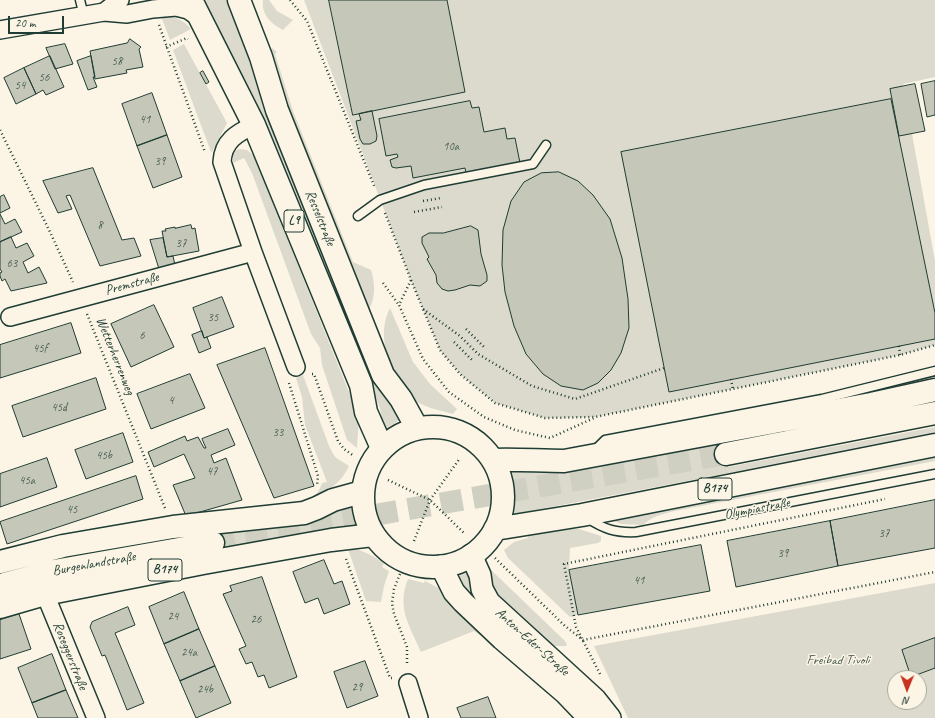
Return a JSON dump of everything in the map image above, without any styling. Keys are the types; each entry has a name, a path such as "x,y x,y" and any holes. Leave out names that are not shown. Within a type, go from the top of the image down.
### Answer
{"main road":[{"name":"Resselstraße","path":"239,0 261,57 277,110 383,375 401,399 416,428"},
{"name":"Resselstraße","path":"196,9 254,125 361,385 366,412 382,448"},
{"path":"493,460 523,459 539,461 564,461 871,404 935,390"},
{"path":"726,454 935,413"},
{"path":"438,427 460,432 474,440 485,449 493,460 500,476 503,491 502,506 495,529 490,538 471,555 461,561 441,566 425,566 408,563 394,556 382,546 374,535 365,516 362,492 364,480 371,462 382,448 391,440 416,428 438,427"},
{"name":"B174","path":"495,529 582,515 935,445"},
{"path":"0,562 63,546 173,527 304,513 333,500 362,492"},
{"name":"B174","path":"0,607 45,594 204,563 331,540 374,535"},
{"name":"Burgenlandstraße","path":"0,585 54,571 213,543"}],"street":[{"path":"104,12 120,0"},
{"path":"0,30 82,8 127,14 176,7 188,10 196,9"},
{"path":"254,125 231,138 223,151 222,162 253,252 296,368"},
{"name":"Premstraße","path":"10,317 253,252"},
{"name":"Anton-Eder-Straße","path":"471,555 480,575 482,589 488,602 595,699 610,718"},
{"name":"Anton-Eder-Straße","path":"441,566 454,592 463,602 502,639 565,693 589,718"},
{"name":"Roseggerstraße","path":"45,594 96,718"},
{"path":"408,683 419,718"}],"lane":[{"path":"358,216 380,200 424,185 533,164 546,145"},
{"path":"589,457 605,440 822,399 935,371"},
{"name":"Olympiastraße","path":"582,515 600,526 613,531 636,532 935,474"}],"path":[{"path":"158,23 206,155"},
{"path":"166,47 171,45"},
{"name":"Wetterherrenweg","path":"0,130 81,298 173,527"},
{"path":"419,202 441,198"},
{"path":"414,212 442,207"},
{"path":"411,280 440,350 460,374 495,403 545,418 595,417 900,356 935,345"},
{"path":"383,284 399,305"},
{"path":"423,308 460,336 478,354 532,386 575,399 664,368"},
{"path":"466,329 485,348"},
{"path":"454,342 472,360"},
{"path":"899,346 900,356"},
{"path":"315,490 318,483 318,476 288,380 296,368 314,374 338,441 344,449 354,456"},
{"path":"731,379 733,390"},
{"path":"484,417 515,430 550,438 595,417"},
{"path":"414,541 430,500 460,458"},
{"path":"388,480 430,500 464,533"},
{"path":"583,640 576,627 564,564 889,498"},
{"path":"331,540 343,550 390,678 408,683 406,647 394,614 392,603 394,589 400,574"},
{"path":"496,558 565,626 583,640 935,572"}],"green space":[{"path":"203,0 228,0 247,49 270,122 371,373 384,397 403,418 387,428 384,429 383,427 380,408 260,109"},
{"path":"263,0 269,0 277,11 293,20 283,30 275,25 266,15"},
{"path":"304,0 935,0 935,77 903,84 935,261 935,345 900,355 595,417 545,418 495,403 460,374 440,350 411,280"},
{"path":"161,16 170,16 178,19 191,29 170,40"},
{"path":"184,44 227,123 212,152 173,50"},
{"path":"272,48 277,52 275,54 293,111 353,262 371,270 374,290 373,300 369,309 310,164 272,60 270,50"},
{"path":"236,150 247,150 254,156 359,417 357,448 347,440 322,365 320,348 311,334 252,173 244,158 233,163 233,157"},
{"path":"390,308 413,362 430,384 457,409 453,414 430,408 420,403 407,394 401,384 388,357 385,347 384,327"},
{"path":"303,375 329,446 335,457 349,466 334,486 312,499 311,497 318,492 322,483 327,482 305,425 302,397 296,378"},
{"path":"935,427 935,432 515,514 514,512 515,488 512,471 514,470 543,473 551,472 722,438 728,467"},
{"path":"935,456 935,461 662,514 654,517 643,525 621,524 610,519"},
{"path":"346,505 355,530 216,556 212,530"},
{"path":"564,529 579,529 601,536 601,541 598,543 570,548 569,570 578,615 570,617 508,558 504,550 514,542 528,538 528,534"},
{"path":"347,546 380,560 384,563 382,567 389,571 381,602 366,601"},
{"path":"490,569 564,640 567,644 566,646 552,646 503,609 490,582"},
{"path":"469,572 471,587 485,613 455,577"},
{"path":"408,579 424,583 425,581 446,592 582,718 572,718 565,706 550,691 505,653 474,631 421,652 409,625 404,608 403,599"},
{"name":"Freibad Tivoli","path":"935,583 935,718 628,718 594,646"}],"building":[{"path":"329,0 447,0 465,92 353,115"},
{"path":"130,39 141,47 139,49 143,67 126,70 127,73 95,79 90,51 127,43"},
{"path":"65,44 73,64 55,69 46,48"},
{"path":"50,56 64,87 46,95 43,90 36,94 24,68"},
{"path":"91,56 95,77 93,77 97,87 88,90 77,61"},
{"path":"24,68 36,94 16,104 4,78"},
{"path":"203,71 209,82 206,84 200,73"},
{"path":"935,81 935,115 927,117 921,84"},
{"path":"915,84 925,131 899,136 890,89"},
{"path":"152,93 167,135 137,146 122,104"},
{"path":"891,99 935,313 935,339 669,392 621,152"},
{"path":"470,101 472,108 479,107 484,132 505,128 507,139 515,138 520,163 466,173 465,168 413,178 411,166 396,168 392,167 390,160 398,157 397,154 386,156 379,119"},
{"path":"372,111 377,136 376,141 370,144 363,144 360,139 356,121 361,120 359,114"},
{"path":"167,135 182,177 153,188 137,146"},
{"path":"93,168 122,240 134,238 141,256 100,266 70,195 66,196 72,209 58,213 43,181"},
{"path":"559,172 578,181 593,195 610,219 622,258 628,299 629,328 621,353 611,370 598,383 583,390 561,386 543,374 526,354 514,326 505,292 502,265 503,230 511,201 524,182 541,173"},
{"path":"4,195 10,208 0,213 0,197"},
{"path":"0,214 5,224 15,219 22,232 0,242"},
{"path":"191,225 192,229 195,228 199,251 167,257 162,231 166,231 165,229"},
{"path":"471,226 478,230 481,254 487,275 487,281 480,286 470,285 448,291 442,289 437,283 436,275 427,259 429,257 422,243 422,237 429,233 443,233"},
{"path":"11,237 16,248 27,243 34,256 23,262 28,273 39,267 47,283 11,291 5,279 2,281 0,276 0,273 2,272 0,269 0,242"},
{"path":"163,238 167,257 173,256 175,265 159,269 150,240"},
{"path":"222,297 234,327 204,338 193,308"},
{"path":"154,305 174,347 131,367 111,324"},
{"path":"71,323 81,353 0,378 0,345"},
{"path":"202,331 204,338 207,337 211,348 199,353 192,335"},
{"path":"265,348 314,486 274,498 217,365"},
{"path":"190,374 205,408 151,429 137,394"},
{"path":"96,378 106,409 23,437 12,406"},
{"path":"228,429 235,445 211,455 214,463 226,458 242,500 186,516 173,485 195,478 184,454 154,467 148,452 185,436 187,441 198,437 204,448 206,448 202,439"},
{"path":"123,433 133,462 86,479 75,450"},
{"path":"47,458 57,487 0,507 0,474"},
{"path":"136,476 143,499 7,544 0,522"},
{"path":"935,500 935,548 838,566 830,521"},
{"path":"830,521 838,566 736,587 727,541"},
{"path":"701,545 710,591 578,615 569,570"},
{"path":"324,560 334,584 342,581 350,604 324,614 318,598 305,603 293,572"},
{"path":"262,577 297,677 269,688 264,675 258,677 252,662 246,664 239,649 246,646 223,594 232,591 230,586"},
{"path":"184,592 199,629 164,644 149,607"},
{"path":"128,607 135,625 115,633 144,703 127,710 105,655 102,656 90,627 92,622"},
{"path":"19,614 31,649 0,659 0,620"},
{"path":"199,629 215,666 180,681 164,644"},
{"path":"935,638 935,668 927,671 909,670 902,650"},
{"path":"52,654 66,690 32,703 18,668"},
{"path":"365,661 378,696 347,708 334,672"},
{"path":"215,666 231,703 196,718 180,681"},
{"path":"66,690 78,718 38,718 32,703"},
{"path":"488,697 496,718 461,718 457,708"}],"tunnel":[{"path":"213,543 726,454"}]}
